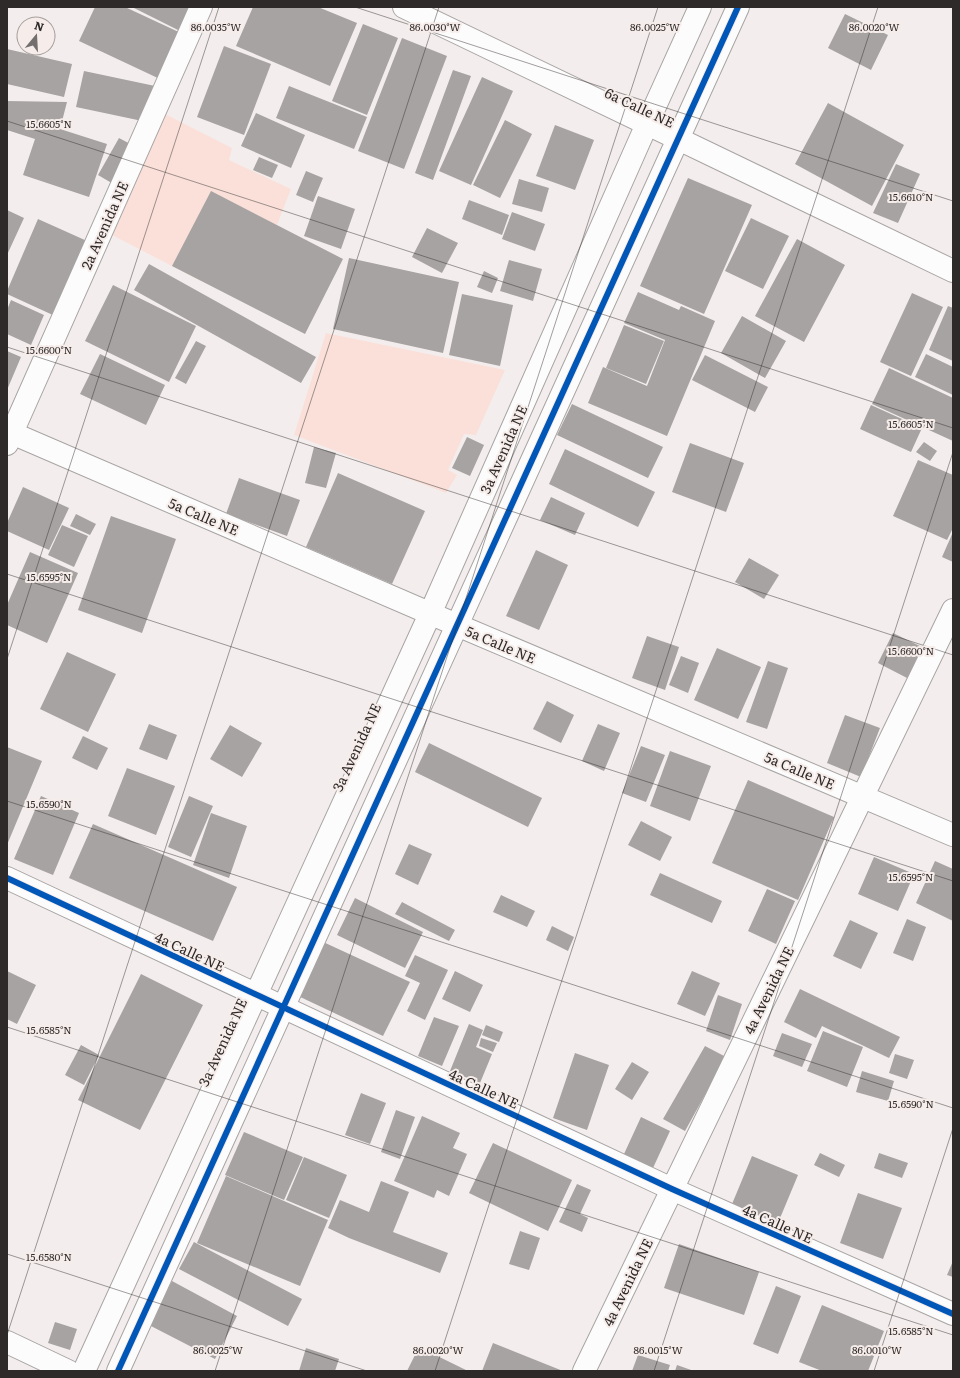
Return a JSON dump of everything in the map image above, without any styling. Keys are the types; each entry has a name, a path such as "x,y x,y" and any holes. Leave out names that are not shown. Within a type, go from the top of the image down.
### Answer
{"street":[{"name":"2a Avenida NE","path":"9,436 201,7"},
{"name":"6a Calle NE","path":"404,7 953,271"},
{"name":"3a Avenida NE","path":"84,1371 430,614 700,7"},
{"path":"118,1371 738,7"},
{"name":"5a Calle NE","path":"9,436 953,835"},
{"name":"4a Avenida NE","path":"584,1371 953,610"},
{"name":"4a Calle NE","path":"7,878 672,1189 953,1314"},
{"path":"7,1342 68,1371"}],"shaded area":[{"path":"165,114 232,148 229,160 291,189 277,225 241,207 201,281 112,235"},
{"path":"326,333 505,370 476,435 464,434 448,470 457,475 446,493 294,435"}],"building":[{"path":"95,7 125,7 183,34 162,80 79,41"},
{"path":"132,7 191,7 180,31"},
{"path":"253,7 318,7 357,23 330,86 236,46"},
{"path":"845,14 888,35 871,70 828,48"},
{"path":"363,24 398,38 367,115 332,101"},
{"path":"402,38 447,56 404,169 358,151"},
{"path":"224,46 271,64 244,135 197,117"},
{"path":"7,49 16,51 16,56 37,56 72,64 64,97 7,84"},
{"path":"453,70 471,76 433,180 415,173"},
{"path":"84,71 155,86 147,122 76,107"},
{"path":"482,77 513,91 471,185 439,171"},
{"path":"289,86 367,117 354,149 276,118"},
{"path":"7,101 67,102 60,129 107,144 89,197 23,175 35,139 7,130"},
{"path":"828,103 904,145 872,206 795,164"},
{"path":"256,113 305,135 291,168 241,146"},
{"path":"505,120 532,134 500,198 473,185"},
{"path":"555,125 594,140 575,190 536,176"},
{"path":"119,138 136,147 115,185 98,175"},
{"path":"259,157 278,165 272,178 253,170"},
{"path":"896,164 920,174 898,223 873,213"},
{"path":"306,171 323,178 313,202 296,195"},
{"path":"688,178 752,205 704,314 640,286"},
{"path":"519,179 549,188 542,212 512,204"},
{"path":"211,191 343,259 305,334 172,266"},
{"path":"318,196 355,209 341,249 304,236"},
{"path":"469,200 509,215 502,235 462,219"},
{"path":"7,210 24,218 7,255"},
{"path":"512,212 545,224 535,251 502,239"},
{"path":"751,218 789,236 763,289 725,271"},
{"path":"38,219 87,241 55,316 7,294"},
{"path":"427,228 458,243 442,273 412,257"},
{"path":"797,239 845,265 804,342 755,316"},
{"path":"349,258 459,282 443,353 333,329"},
{"path":"509,260 542,269 533,301 500,291"},
{"path":"149,264 316,357 301,383 134,290"},
{"path":"484,271 498,278 492,293 477,287"},
{"path":"113,285 196,326 169,382 85,341"},
{"path":"638,292 679,310 681,306 715,321 667,436 588,403 603,367 647,386 665,340 624,323"},
{"path":"912,293 943,307 911,376 880,362"},
{"path":"462,294 513,305 500,366 449,355"},
{"path":"11,300 44,315 31,345 7,334 7,310"},
{"path":"948,306 953,308 953,361 929,350"},
{"path":"742,316 786,341 765,378 721,353"},
{"path":"624,325 664,341 646,384 606,368"},
{"path":"196,341 206,346 186,384 175,378"},
{"path":"7,351 21,357 7,390"},
{"path":"100,354 165,385 146,425 80,394"},
{"path":"926,354 953,367 953,395 915,377"},
{"path":"705,355 768,387 755,412 692,380"},
{"path":"889,368 953,398 953,441 872,404"},
{"path":"572,404 663,447 648,478 557,435"},
{"path":"871,405 922,428 911,452 860,429"},
{"path":"467,437 484,445 470,476 452,468"},
{"path":"924,442 937,451 930,461 916,452"},
{"path":"690,443 744,463 726,512 672,492"},
{"path":"314,447 336,453 326,488 305,483"},
{"path":"565,449 655,492 638,527 549,484"},
{"path":"918,460 953,475 953,528 947,540 893,516"},
{"path":"338,473 425,511 392,584 306,547"},
{"path":"239,478 300,500 287,536 226,514"},
{"path":"23,487 69,508 49,550 7,531 7,523"},
{"path":"551,497 585,513 575,535 540,520"},
{"path":"76,514 96,524 90,535 70,526"},
{"path":"111,516 176,539 142,633 78,610"},
{"path":"62,525 88,536 74,567 48,555"},
{"path":"953,532 953,562 942,557"},
{"path":"536,550 568,565 539,630 506,616"},
{"path":"30,552 78,573 47,643 7,625 7,605"},
{"path":"749,558 779,575 764,599 735,582"},
{"path":"893,633 924,648 909,679 878,663"},
{"path":"647,636 679,647 665,690 632,678"},
{"path":"717,648 761,667 738,719 694,700"},
{"path":"67,652 116,674 88,732 40,709"},
{"path":"681,656 699,663 688,693 669,685"},
{"path":"768,661 788,668 767,729 746,722"},
{"path":"547,701 574,715 561,743 533,729"},
{"path":"845,715 880,728 861,777 827,763"},
{"path":"149,724 177,735 167,760 139,749"},
{"path":"598,724 620,733 604,771 582,761"},
{"path":"230,725 262,743 242,777 210,759"},
{"path":"83,736 108,748 97,770 72,758"},
{"path":"429,743 542,798 528,827 415,772"},
{"path":"641,746 665,755 646,802 622,793"},
{"path":"7,747 42,761 7,845"},
{"path":"670,751 711,766 690,821 650,806"},
{"path":"127,768 175,786 156,835 108,816"},
{"path":"748,780 834,817 798,900 712,863"},
{"path":"41,796 79,813 53,875 14,859"},
{"path":"189,796 213,806 191,857 168,847"},
{"path":"211,813 247,826 229,878 193,865"},
{"path":"641,821 672,837 660,861 628,845"},
{"path":"93,824 237,887 213,941 69,878"},
{"path":"409,844 432,854 418,885 395,874"},
{"path":"874,857 914,874 898,911 858,894"},
{"path":"935,861 953,869 953,921 916,903"},
{"path":"660,873 722,901 712,923 650,895"},
{"path":"767,889 795,901 776,944 748,931"},
{"path":"501,895 535,911 527,927 493,912"},
{"path":"355,898 423,932 405,968 337,935"},
{"path":"402,902 455,930 449,941 395,914"},
{"path":"907,919 926,927 913,961 893,953"},
{"path":"850,920 878,933 861,969 833,956"},
{"path":"552,926 574,937 568,951 546,940"},
{"path":"321,941 410,982 383,1036 296,995"},
{"path":"415,955 448,970 425,1020 407,1011 420,983 405,976"},
{"path":"7,971 36,985 17,1024 7,1019"},
{"path":"455,971 483,985 470,1012 442,999"},
{"path":"692,971 720,983 705,1016 677,1004"},
{"path":"141,974 203,1005 140,1130 78,1100"},
{"path":"800,989 900,1037 889,1058 822,1026 816,1038 784,1022"},
{"path":"718,995 742,1004 730,1040 706,1031"},
{"path":"434,1017 459,1026 442,1066 418,1056"},
{"path":"469,1024 483,1030 476,1047 492,1054 480,1083 450,1071"},
{"path":"486,1025 503,1032 499,1042 482,1035"},
{"path":"823,1031 863,1047 847,1087 807,1071"},
{"path":"782,1033 812,1044 802,1067 773,1056"},
{"path":"481,1038 497,1043 493,1052 479,1046"},
{"path":"81,1045 99,1055 84,1085 65,1075"},
{"path":"705,1046 726,1057 685,1131 663,1119"},
{"path":"575,1053 609,1065 587,1130 553,1118"},
{"path":"895,1054 914,1060 907,1079 889,1073"},
{"path":"632,1062 649,1072 632,1100 615,1089"},
{"path":"862,1071 894,1081 888,1101 856,1092"},
{"path":"361,1093 386,1103 370,1144 345,1135"},
{"path":"396,1110 415,1117 400,1159 381,1152"},
{"path":"422,1116 460,1133 453,1148 467,1154 449,1196 437,1190 434,1198 394,1181"},
{"path":"641,1117 670,1131 653,1168 624,1154"},
{"path":"244,1132 303,1157 284,1200 225,1175"},
{"path":"493,1143 572,1180 548,1231 469,1193"},
{"path":"820,1153 845,1165 839,1177 814,1165"},
{"path":"879,1153 908,1163 902,1178 874,1168"},
{"path":"752,1156 798,1175 778,1223 732,1204"},
{"path":"304,1157 347,1175 329,1218 286,1200"},
{"path":"226,1176 328,1220 300,1286 197,1243"},
{"path":"381,1181 409,1192 393,1232 448,1253 440,1273 349,1238 328,1228 340,1200 369,1212"},
{"path":"577,1184 591,1190 580,1214 588,1218 582,1232 559,1222"},
{"path":"858,1193 902,1208 883,1259 840,1243"},
{"path":"520,1231 540,1238 529,1270 509,1264"},
{"path":"194,1242 302,1299 288,1326 179,1269"},
{"path":"679,1244 759,1272 744,1315 664,1288"},
{"path":"953,1261 953,1277 947,1275"},
{"path":"172,1281 237,1316 215,1359 149,1325"},
{"path":"776,1286 801,1296 778,1354 753,1344"},
{"path":"822,1305 884,1331 868,1371 822,1371 799,1362"},
{"path":"55,1322 77,1329 70,1350 48,1343"},
{"path":"493,1343 563,1371 482,1371"},
{"path":"419,1347 468,1371 407,1371"},
{"path":"306,1348 339,1359 335,1371 299,1371"},
{"path":"638,1355 670,1365 668,1371 632,1371"},
{"path":"677,1365 694,1371 675,1371"}],"cycle path":[{"path":"118,1371 738,7"},
{"path":"7,878 672,1189 953,1314"}]}
